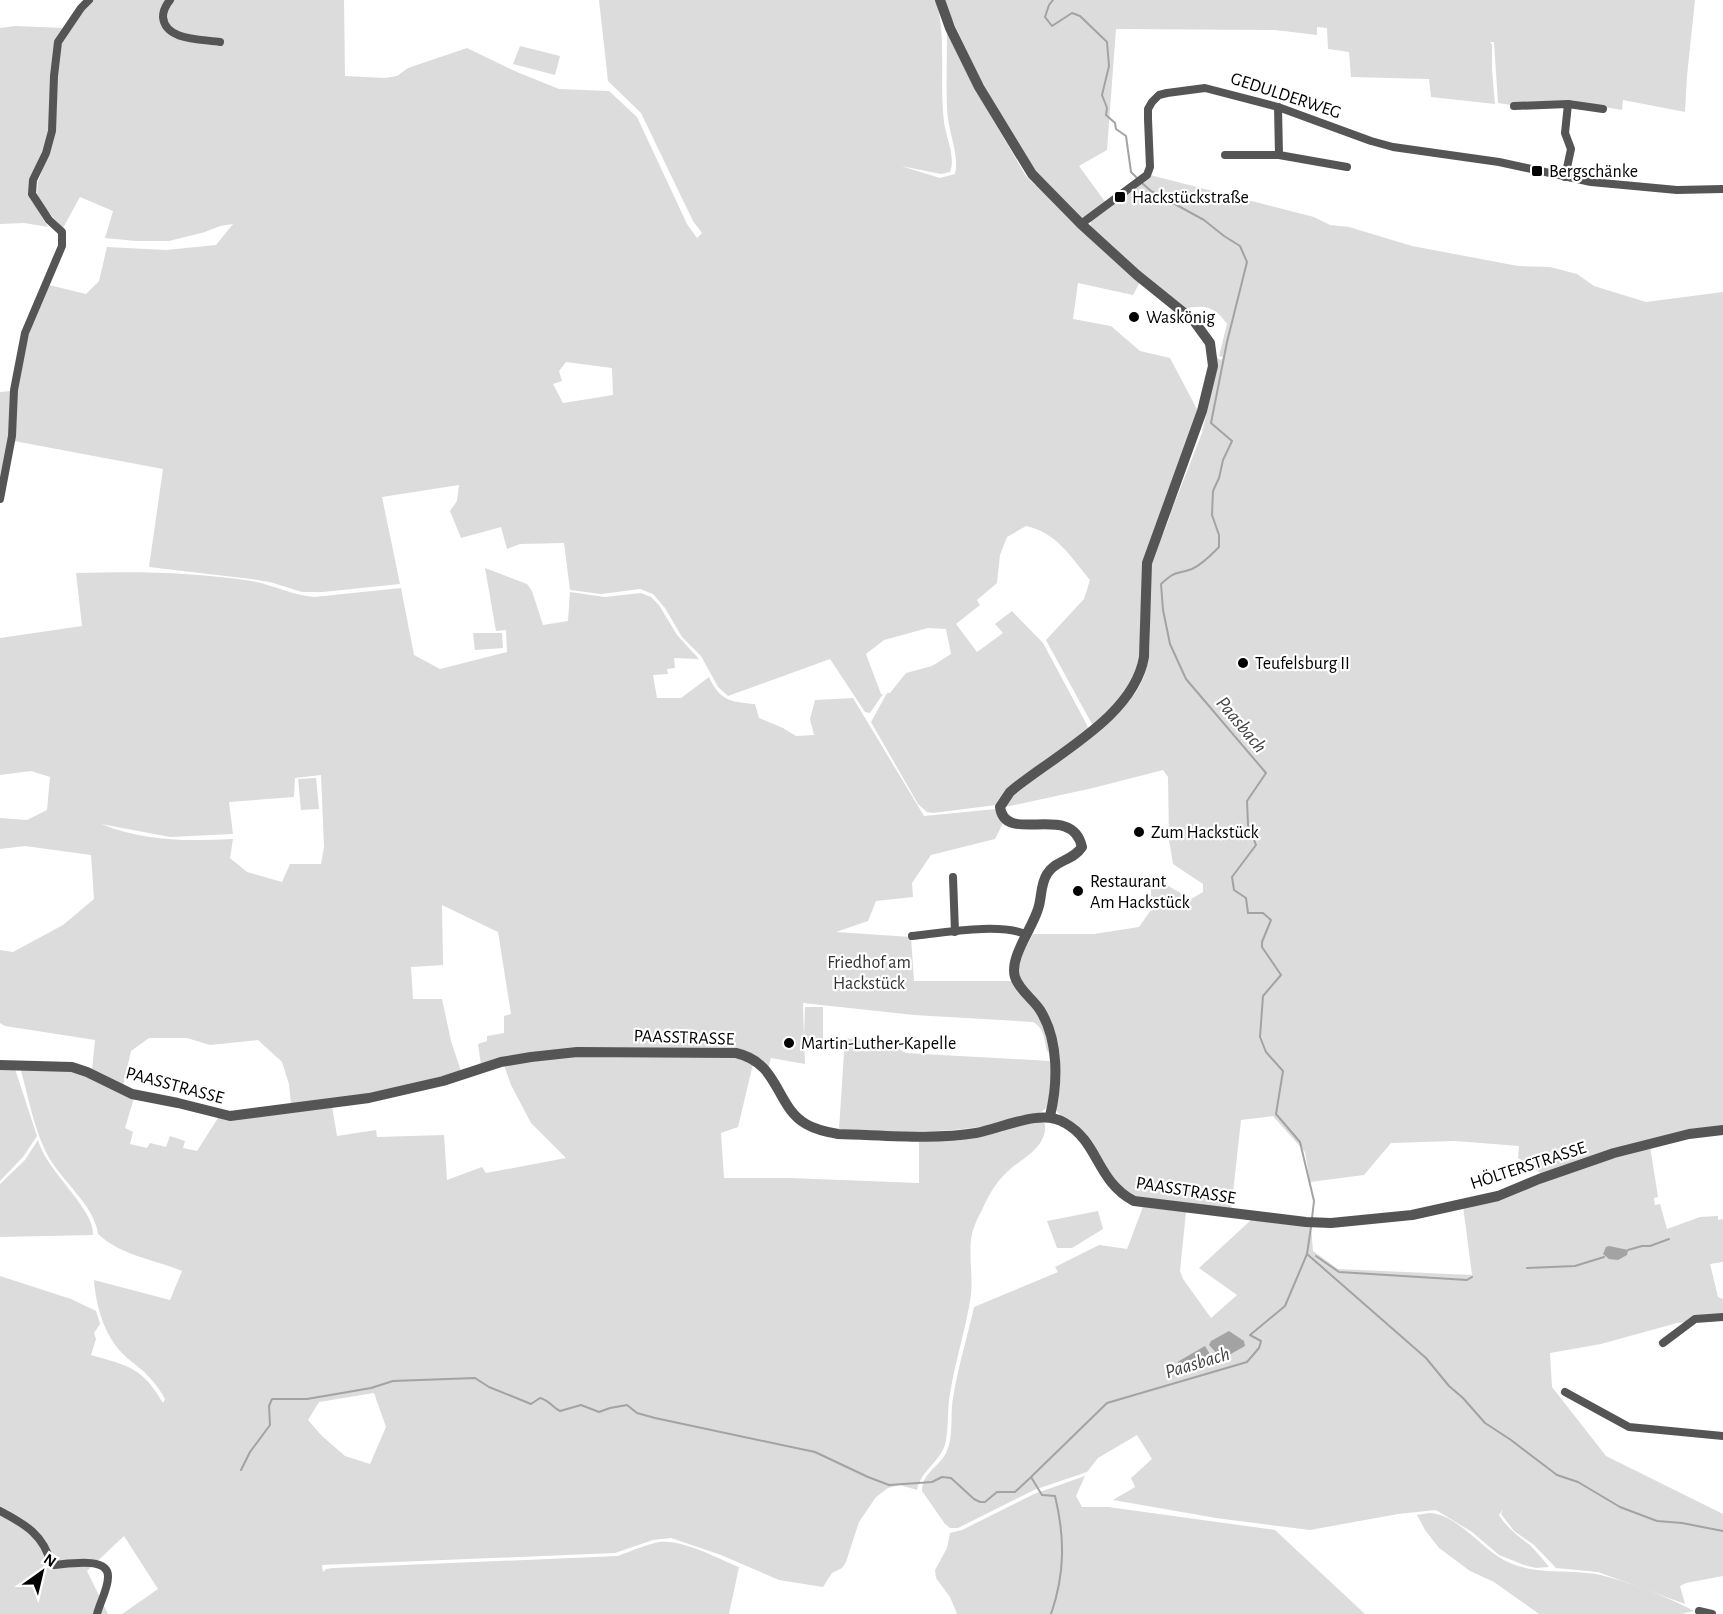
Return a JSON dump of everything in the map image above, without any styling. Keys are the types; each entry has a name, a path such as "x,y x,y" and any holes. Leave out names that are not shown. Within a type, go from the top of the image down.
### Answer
{"street":[{"path":"0,499 12,436 15,390 24,333 62,246 62,232 49,220 32,194 33,180 46,153 52,130 58,42 89,0"},
{"path":"170,0 163,15 165,25 170,32 178,36 220,42"},
{"path":"940,0 964,58 1018,154 1042,186 1081,224 1137,275 1199,325 1210,343 1213,366 1207,395 1194,436 1147,563 1144,657 1142,669 1135,684 1123,702 1106,719 1010,792 1000,807 1001,814 1007,820 1019,825 1054,823 1066,826 1077,834 1082,847 1078,853 1058,863 1047,873 1041,888 1039,908 1015,962 1014,976 1017,983 1038,1008 1048,1026 1055,1066 1055,1095 1050,1116"},
{"name":"GEDULDERWEG","path":"1081,224 1140,181 1150,167 1149,109 1152,102 1159,95 1205,88 1278,107 1381,144 1499,162 1592,182 1677,190 1723,189"},
{"path":"1514,106 1568,104 1603,110"},
{"path":"1565,177 1571,149 1565,133 1568,104"},
{"path":"1278,107 1279,155"},
{"path":"1225,155 1279,155 1347,167"},
{"path":"952,877 955,932"},
{"path":"912,936 1002,928 1018,930 1027,935"},
{"name":"PAASSTRASSE","path":"0,1065 72,1067 132,1094 230,1116 369,1098 434,1083 501,1062 531,1057 577,1052 736,1053 754,1059 762,1065 796,1116 805,1124 820,1130 838,1134 955,1135 976,1133 1050,1116 1064,1122 1088,1142 1114,1188 1134,1201 1276,1220 1311,1222"},
{"name":"HÖLTERSTRASSE","path":"1311,1222 1412,1215 1498,1196 1614,1153 1689,1134 1723,1130"},
{"path":"1663,1343 1695,1319 1723,1317"},
{"path":"1565,1392 1629,1427 1723,1436"},
{"path":"0,1511 33,1531 48,1550 51,1564 102,1564 106,1568 107,1584 97,1614"},
{"path":"1699,1611 1712,1614"}],"green space":[{"path":"93,0 344,0 345,76 385,78 397,76 408,68 467,48 559,89 609,91 637,117 687,224 697,238 702,233 693,221 641,113 608,81 599,0 936,0 942,45 944,122 952,166 950,172 941,174 901,166 940,178 955,174 955,150 947,108 947,32 975,89 1026,176 1140,282 1133,295 1078,283 1073,319 1111,326 1140,351 1170,358 1198,411 1146,555 1141,659 1128,691 1093,726 1046,640 1084,599 1090,580 1055,540 1037,529 1026,526 1007,537 1000,555 997,583 977,600 980,605 956,624 977,652 1003,633 995,624 1012,611 1043,643 1088,729 996,805 933,813 927,812 918,804 871,722 887,693 890,693 906,673 932,666 951,654 946,629 928,628 884,640 866,654 881,694 883,694 870,713 865,712 830,659 728,696 718,687 701,656 682,637 665,608 653,594 640,589 601,594 570,590 564,543 520,544 507,549 501,527 461,538 450,511 457,501 459,485 382,497 400,584 302,592 270,582 149,567 163,469 14,441 18,382 32,320 49,285 86,294 99,281 107,247 166,250 216,245 233,224 169,241 105,238 113,211 80,197 63,228 42,205 37,194 38,182 48,154 61,43 83,9","holes":["566,362 612,368 613,395 563,403 553,384 562,381 559,371"]},
{"path":"943,0 1695,0 1685,112 1623,100 1622,110 1569,101 1511,105 1498,103 1494,42 1490,42 1495,104 1431,97 1429,79 1351,77 1349,52 1328,49 1327,28 1317,27 1317,35 1275,30 1116,29 1107,150 1079,166 1106,203 1082,220 1033,171 983,85"},
{"path":"15,26 65,28 56,42 49,134 30,180 29,195 48,227 24,223 0,224 0,28"},
{"path":"520,46 560,56 555,75 513,64"},
{"path":"1150,175 1314,217 1330,225 1349,227 1412,246 1518,266 1550,267 1577,274 1594,286 1646,302 1723,292 1723,1127 1542,1174 1518,1158 1519,1146 1455,1141 1391,1143 1364,1175 1310,1182 1305,1152 1273,1116 1241,1120 1231,1211 1135,1198 1124,1193 1056,1110 1053,1028 1019,981 1017,965 1033,934 1094,934 1139,927 1151,910 1151,876 1191,899 1203,892 1203,884 1173,864 1169,840 1168,777 1163,770 1005,807 1008,800 1121,710 1136,692 1143,678 1150,649 1151,565 1202,433 1217,358 1221,360 1223,357 1219,356 1227,324 1218,313 1203,307 1184,309 1095,232 1090,225 1092,219"},
{"path":"12,391 10,434 0,485 0,392"},
{"name":"Friedhof am Hackstück","path":"485,568 527,584 532,591 543,625 568,621 570,592 605,597 641,593 651,597 659,605 677,635 699,659 674,658 675,668 667,669 668,674 653,675 657,698 681,698 709,677 722,696 733,701 755,704 759,718 796,736 814,735 810,719 815,700 853,698 924,816 996,809 1003,823 995,839 931,855 912,883 913,897 876,901 868,921 836,932 911,937 914,981 1011,981 1042,1019 1051,1054 1047,1051 1042,1031 1033,1022 914,1015 803,1003 805,1064 771,1058 768,1069 761,1060 595,1048 481,1065 478,1044 487,1041 487,1036 504,1033 504,1016 511,1014 498,932 442,905 443,965 411,967 413,999 442,999 451,1041 461,1071 369,1096 291,1105 289,1084 282,1062 258,1040 210,1045 187,1038 149,1038 131,1051 123,1086 92,1070 95,1040 5,1026 0,1023 0,950 13,952 63,925 94,899 91,855 25,846 0,849 0,818 27,820 47,810 50,777 31,771 0,775 0,638 82,626 76,573 142,572 208,576 252,581 314,597 401,588 414,655 440,669 507,652 506,630 496,631","holes":["321,775 324,847 321,864 290,864 282,882 247,872 230,858 233,839 166,839 135,834 101,824 170,837 233,834 229,802 294,797 295,778"]},
{"path":"473,633 502,633 503,648 475,650"},
{"path":"316,778 319,809 301,810 298,779"},
{"path":"805,1007 823,1007 823,1040 804,1039"},
{"path":"845,1038 886,1042 906,1053 1050,1061 1052,1062 1048,1106 1032,1116 970,1128 905,1131 839,1129"},
{"path":"690,1055 748,1059 753,1064 738,1127 721,1133 724,1178 919,1183 919,1139 1040,1120 1045,1124 1045,1132 1038,1146 999,1180 974,1228 971,1247 971,1295 952,1382 947,1434 941,1454 923,1476 917,1490 900,1485 888,1488 876,1497 859,1522 846,1562 842,1568 832,1573 823,1587 779,1580 721,1555 671,1538 653,1540 615,1553 322,1565 323,1572 333,1568 618,1556 654,1543 678,1543 739,1567 729,1614 122,1614 158,1589 124,1536 87,1571 108,1614 0,1614 0,1513 18,1526 31,1528 0,1508 0,1276 71,1299 96,1311 100,1324 94,1333 96,1339 91,1355 125,1366 141,1375 163,1403 165,1399 155,1384 123,1354 111,1338 99,1310 94,1280 170,1300 182,1271 127,1252 98,1234 90,1213 52,1162 41,1142 20,1067 78,1072 134,1098 125,1128 133,1132 130,1144 147,1148 150,1143 166,1147 170,1136 185,1141 183,1148 197,1151 218,1118 332,1106 337,1136 376,1130 377,1137 444,1135 447,1180 482,1167 486,1173 566,1158 531,1123 511,1085 504,1065 569,1056","holes":["374,1393 386,1427 370,1464 345,1456 308,1420 319,1402"]},
{"path":"0,1069 15,1069 37,1136 23,1157 0,1181"},
{"path":"38,1140 50,1164 86,1214 92,1225 93,1235 0,1237 0,1184 25,1160"},
{"path":"1650,1146 1658,1197 1654,1198 1655,1205 1660,1204 1667,1229 1700,1217 1718,1216 1718,1220 1723,1219 1723,1262 1710,1264 1718,1297 1723,1299 1723,1314 1677,1323 1601,1344 1550,1353 1552,1387 1606,1456 1723,1514 1723,1576 1680,1586 1685,1604 1598,1572 1556,1568 1534,1545 1514,1531 1501,1514 1503,1509 1499,1515 1502,1520 1513,1532 1530,1545 1549,1567 1536,1568 1499,1555 1472,1532 1436,1510 1398,1514 1310,1530 1216,1518 1113,1500 1135,1487 1131,1478 1152,1459 1137,1435 1098,1458 1087,1472 1034,1490 958,1528 950,1528 945,1524 922,1491 927,1475 943,1458 948,1447 955,1386 974,1307 1058,1272 1055,1267 1099,1245 1127,1249 1143,1207 1186,1212 1180,1271 1183,1279 1211,1318 1237,1295 1199,1268 1251,1220 1311,1226 1313,1251 1338,1269 1472,1275 1463,1206"},
{"path":"1098,1211 1103,1229 1072,1248 1057,1248 1047,1221"},
{"path":"1085,1476 1076,1496 1082,1507 1108,1507 1275,1530 1365,1614 957,1614 950,1597 936,1578 935,1570 947,1548 950,1533 962,1530 1034,1494"},
{"path":"1429,1513 1440,1515 1461,1526 1490,1551 1510,1563 1531,1569 1596,1574 1633,1585 1694,1611 1682,1614 1539,1614 1494,1582 1470,1571 1439,1548 1417,1515"}],"water":[{"path":"1609,1246 1628,1250 1627,1255 1618,1260 1609,1259 1603,1254"},
{"path":"1229,1331 1244,1341 1245,1346 1222,1359 1209,1345 1211,1341"},
{"path":"1205,1346 1211,1356 1209,1362 1185,1369 1179,1368 1177,1364 1179,1361"}],"waterway":[{"name":"Paasbach","path":"1053,0 1045,17 1052,26 1072,13 1080,16 1107,42 1109,66 1102,95 1107,108 1106,115 1115,123 1116,129 1126,136 1131,172 1138,179"},
{"name":"Paasbach","path":"1142,183 1151,191 1204,220 1240,246 1247,262 1227,342 1211,423 1232,441 1213,491 1212,515 1219,535 1219,547 1200,565 1173,575 1161,584 1163,610 1170,644 1186,679 1266,773 1247,801 1248,825 1256,845 1232,877 1234,890 1246,898 1248,913 1263,913 1271,920 1262,947 1281,975 1263,996 1260,1037 1266,1052 1283,1071 1276,1114 1300,1142 1314,1201 1312,1218"},
{"name":"Paasbach","path":"1051,1614 1061,1570 1061,1526 1055,1496 1042,1495 1031,1477 1107,1403 1247,1362 1259,1348 1261,1341 1250,1335 1285,1306 1307,1254 1311,1227"},
{"path":"1628,1250 1650,1246 1669,1239"},
{"path":"1307,1254 1426,1358 1485,1423 1557,1475 1578,1482 1620,1507 1657,1521 1723,1531"},
{"path":"1316,1256 1339,1272 1467,1280 1472,1277"},
{"path":"1527,1268 1575,1266 1604,1257"},
{"path":"241,1470 250,1452 270,1425 269,1406 272,1399 307,1399 371,1388 393,1381 475,1378 489,1387 531,1404 540,1398 543,1399 560,1411 581,1405 599,1412 627,1405 637,1413 655,1418 815,1452 889,1485 932,1482 942,1477 951,1478 980,1502 985,1502 997,1492 1015,1492 1030,1478"}],"place":[{"name":"Bergschänke","path":"1537,171"},
{"name":"Hackstückstraße","path":"1120,197"},
{"name":"Waskönig","path":"1134,317"},
{"name":"Teufelsburg II","path":"1243,663"},
{"name":"Zum Hackstück","path":"1139,832"},
{"name":"Restaurant Am Hackstück","path":"1078,891"},
{"name":"Martin-Luther-Kapelle","path":"789,1043"}]}
